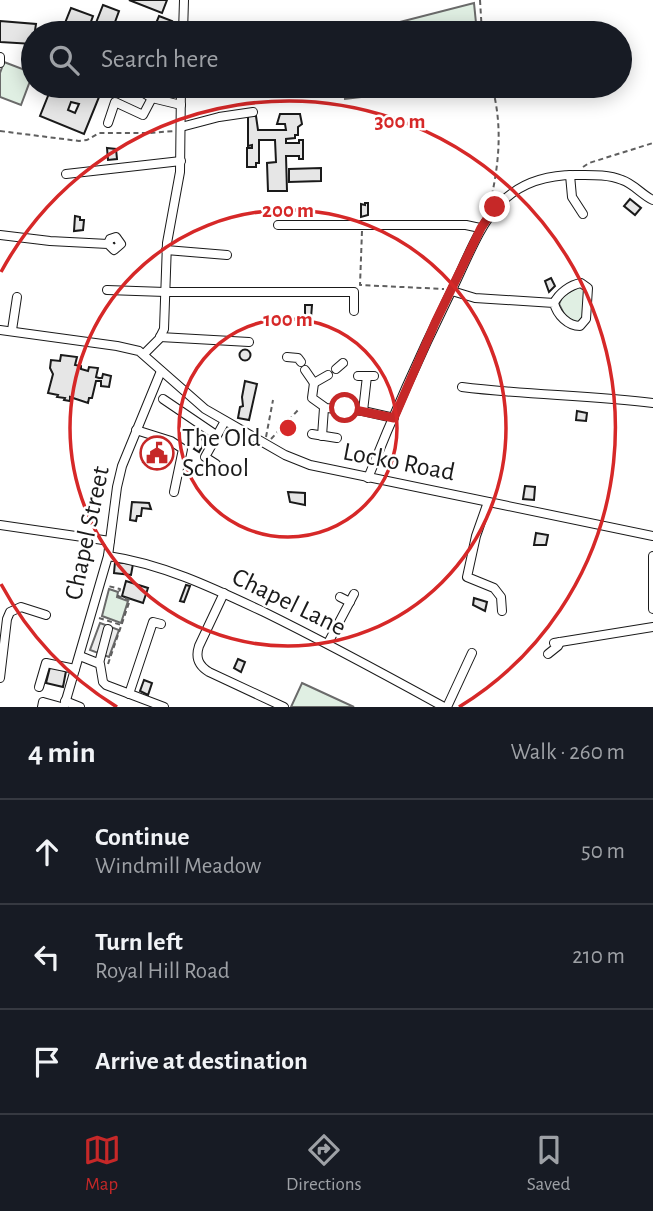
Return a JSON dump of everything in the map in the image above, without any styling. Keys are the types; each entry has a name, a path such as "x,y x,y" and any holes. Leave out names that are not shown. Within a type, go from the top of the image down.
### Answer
{"street":[{"path":"183,21 184,0"},
{"path":"0,57 0,63"},
{"path":"108,123 115,102 143,115 152,98 181,105"},
{"path":"0,330 125,347 144,354 160,337 164,328 166,250 181,161 181,98"},
{"path":"181,129 219,117 253,112"},
{"path":"76,161 78,172"},
{"path":"66,174 181,161"},
{"path":"570,175 572,197 583,214"},
{"path":"368,478 481,228 501,202 525,186 547,177 570,175 620,179 653,200"},
{"path":"278,226 466,225 481,228"},
{"path":"291,226 291,236"},
{"path":"0,235 108,244"},
{"path":"166,250 228,255"},
{"path":"583,283 588,288 586,319 580,326 568,323 554,303 563,292 575,284 583,283"},
{"path":"107,290 165,292 357,289 354,311"},
{"path":"452,291 475,298 554,303"},
{"path":"12,330 17,297"},
{"path":"160,337 249,342"},
{"name":"Locko Road","path":"144,354 197,402 225,421 301,463 653,536"},
{"path":"287,357 298,358 314,383 312,398 300,406"},
{"path":"314,383 336,369"},
{"name":"Chapel Street","path":"63,705 80,656 108,556 119,478 127,452 162,370"},
{"path":"363,411 366,376"},
{"path":"462,387 653,403"},
{"path":"312,398 324,408 363,411 394,418"},
{"path":"163,399 216,435"},
{"path":"324,408 317,435 337,438"},
{"path":"216,464 205,457 225,421"},
{"path":"136,430 171,441 183,449 174,492"},
{"path":"488,502 476,536 467,577 495,590 501,597 502,611"},
{"path":"0,525 110,541"},
{"name":"Chapel Lane","path":"108,556 148,563 224,593 328,643 445,707"},
{"path":"653,556 653,609"},
{"path":"224,593 199,646 199,663 209,672 284,707"},
{"path":"328,643 352,598 340,597"},
{"path":"0,678 10,612 21,607 46,615"},
{"path":"129,694 153,622 161,624"},
{"path":"548,654 558,646 557,642 653,627"},
{"path":"108,629 99,663 104,684 164,707"},
{"path":"80,656 99,663"},
{"path":"445,707 467,657"},
{"path":"39,687 46,663 75,669"},
{"path":"41,707 43,702 80,707"}],"path":[{"path":"480,0 481,21"},
{"path":"486,219 497,176 500,144 495,98"},
{"path":"0,131 79,141 99,133 149,134 181,129"},
{"path":"582,175 583,167 589,163 653,143"},
{"path":"362,225 357,289 452,291"},
{"path":"265,444 273,400"},
{"path":"265,444 300,406"},
{"path":"101,584 120,589 118,596 130,600 106,671"},
{"path":"92,615 122,625"}],"green space":[{"path":"474,3 476,21 404,21"},
{"path":"4,62 21,68 21,98 24,98 21,105 0,97 0,73"},
{"path":"578,286 585,289 584,315 577,324 565,316 559,304 562,297"},
{"path":"109,589 118,592 117,597 128,601 121,623 102,616"},
{"path":"302,683 354,707 291,707"}],"shaded area":[{"path":"100,623 119,630 109,657 90,650"}],"building":[{"path":"129,0 167,0 162,13"},
{"path":"103,5 119,11 115,21 97,21"},
{"path":"71,8 93,16 91,21 66,21"},
{"path":"159,16 172,21 157,21"},
{"path":"0,21 21,23 21,43 0,42"},
{"path":"47,98 99,98 84,134 40,116","holes":["71,102 79,104 75,113 68,110"]},
{"path":"280,114 300,114 302,124 298,127 298,135 286,139 286,143 299,143 299,140 303,140 303,159 299,159 299,156 286,156 287,191 268,191 267,163 276,162 275,140 259,140 259,163 256,163 256,167 247,167 247,148 252,148 252,145 248,146 248,116 256,116 258,130 286,130 285,124 277,124"},
{"path":"107,148 116,149 117,159 108,160"},
{"path":"321,168 321,181 289,182 289,169"},
{"path":"630,199 641,208 635,215 624,206"},
{"path":"368,203 368,215 361,217 361,204"},
{"path":"75,216 84,220 83,230 74,231"},
{"path":"551,278 555,286 549,292 545,281"},
{"path":"305,305 312,305 311,318 305,318"},
{"path":"245,349 251,355 245,361 239,355"},
{"path":"61,355 77,357 75,365 81,366 81,369 88,371 89,367 98,368 96,377 102,378 103,374 111,376 109,387 101,386 101,381 96,381 88,403 70,397 70,401 64,400 65,398 48,393 53,374 50,368 51,360 60,361"},
{"path":"245,381 257,384 249,420 238,418 240,407 243,406"},
{"path":"577,411 587,413 586,421 576,420"},
{"path":"205,434 208,436 199,452 194,449"},
{"name":"The Old School","path":"149,437 168,442 166,449 170,450 168,458 165,458 165,467 143,462"},
{"path":"525,486 535,487 534,500 523,499"},
{"path":"288,492 305,493 305,505 290,502"},
{"path":"132,502 149,503 151,509 142,508 141,516 137,516 136,521 130,520"},
{"path":"536,533 548,535 546,545 534,545"},
{"path":"115,562 133,564 131,575 114,573"},
{"path":"126,581 148,588 143,603 122,596"},
{"path":"186,585 190,586 184,602 180,601"},
{"path":"474,598 487,602 485,611 473,605"},
{"path":"238,659 245,662 241,672 234,668"},
{"path":"50,667 66,671 63,687 46,683"},
{"path":"144,680 152,683 148,695 140,691"}],"place":[{"name":"The Old School","path":"157,453"}],"route":[{"path":"345,408 394,418 435,323 481,228 495,207"}]}
